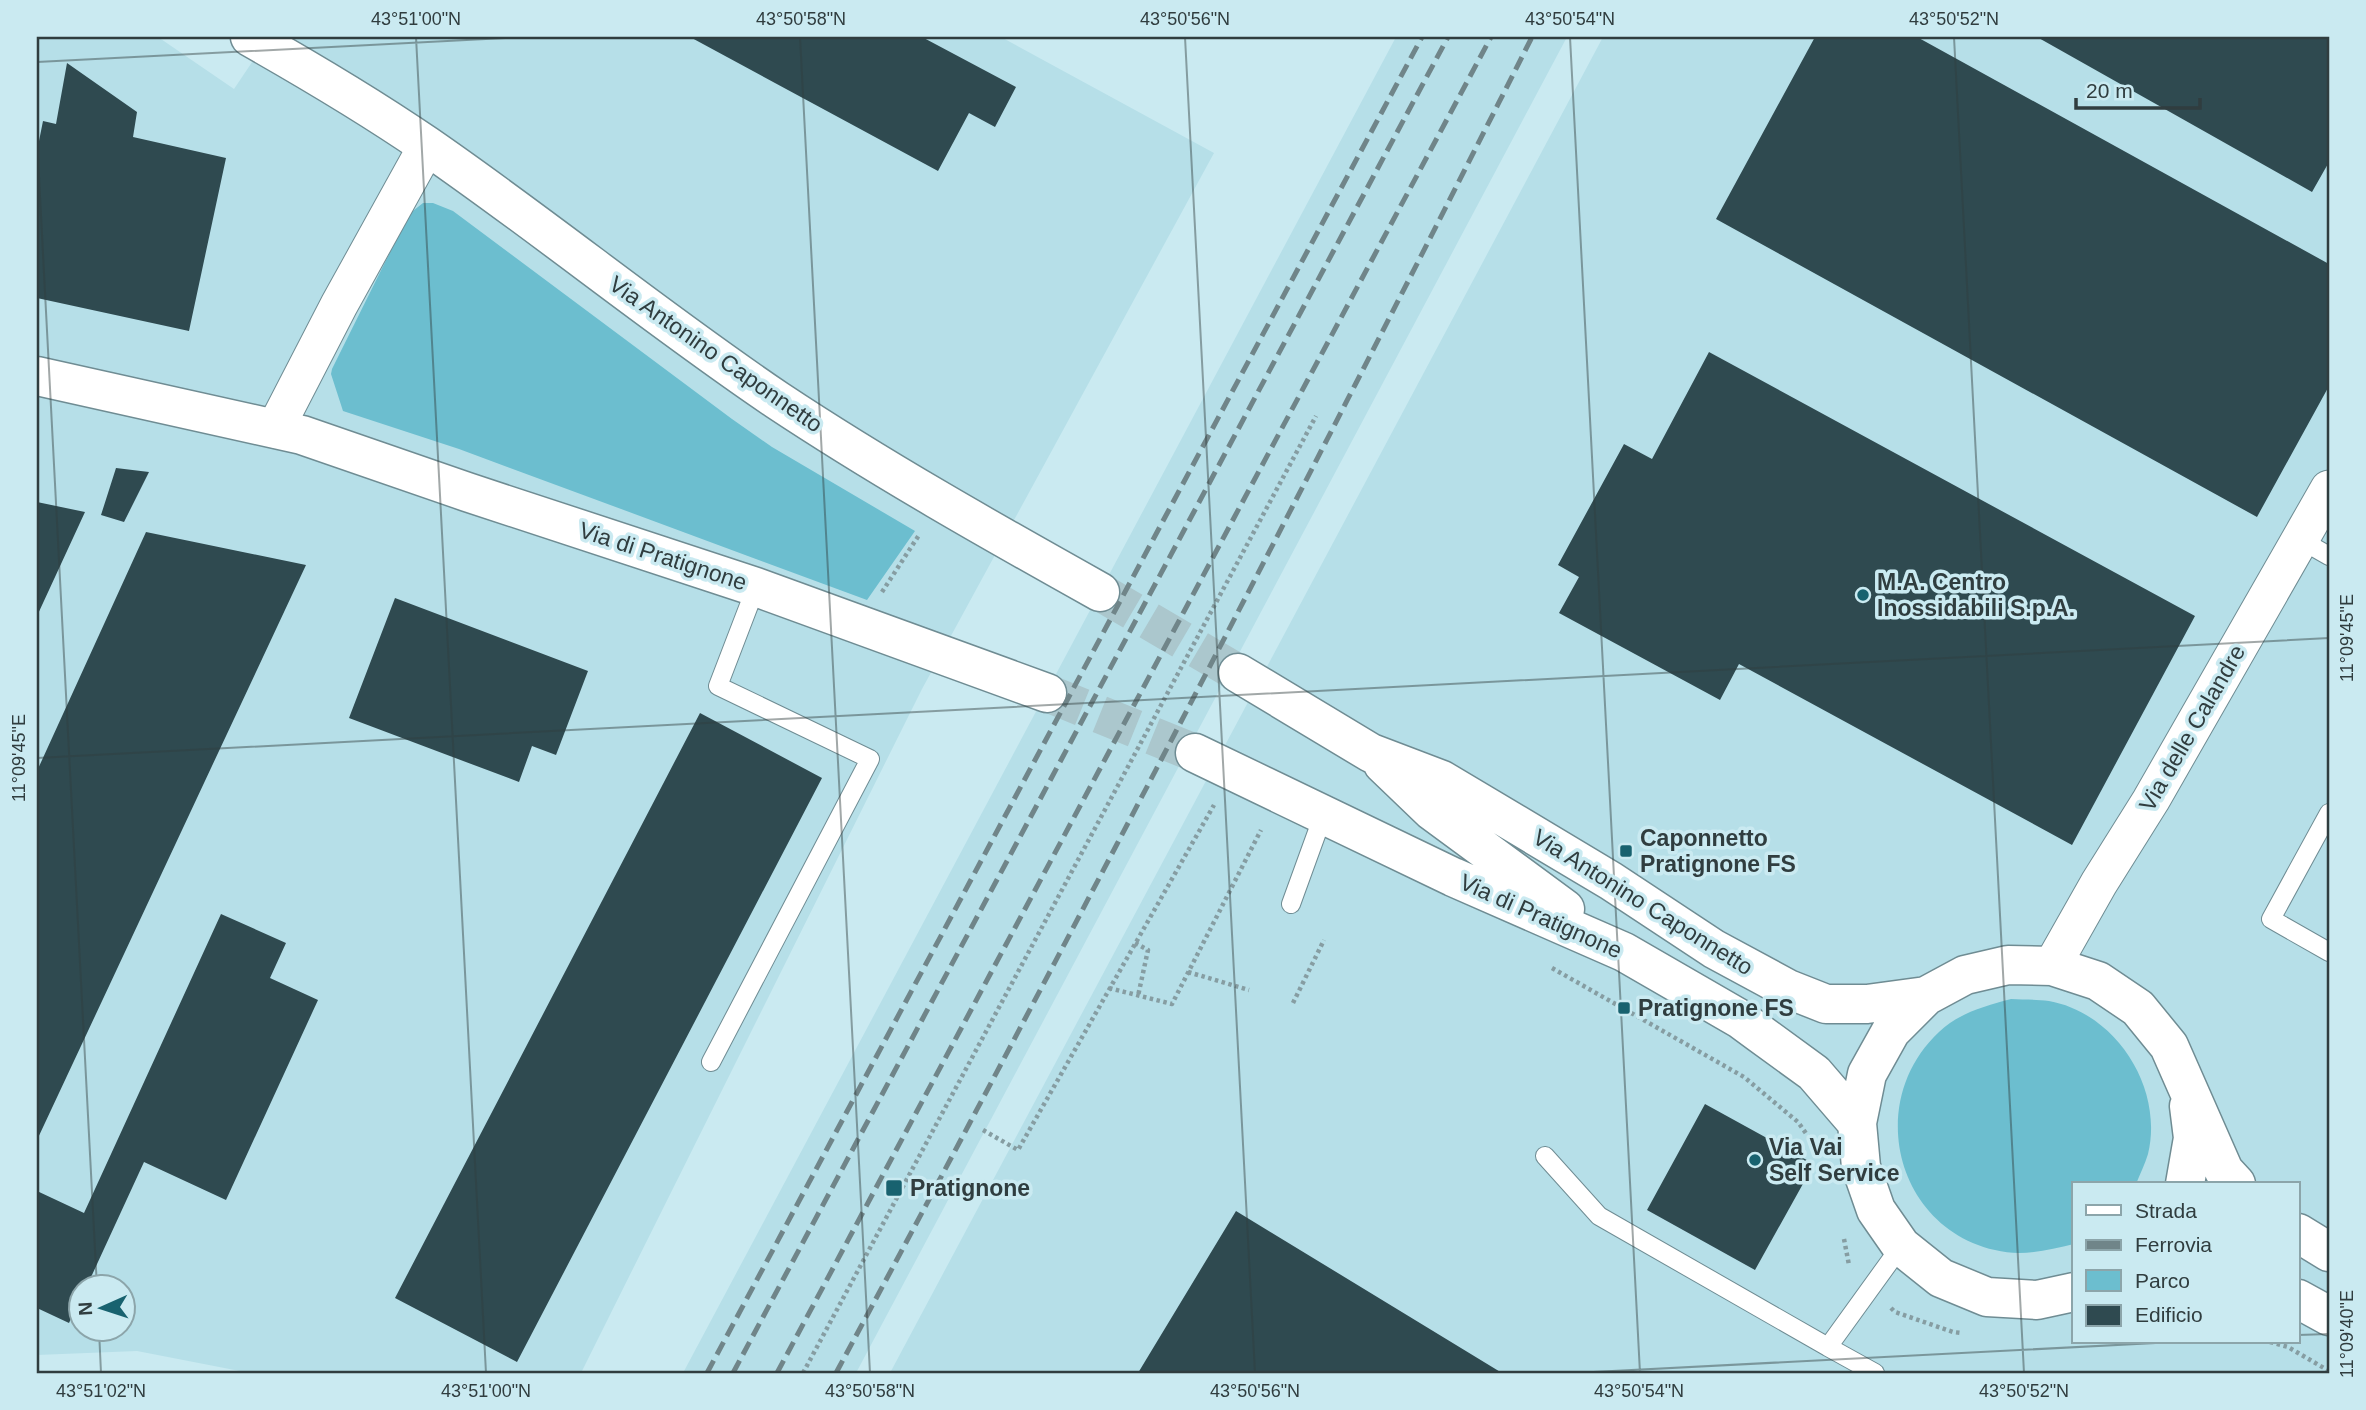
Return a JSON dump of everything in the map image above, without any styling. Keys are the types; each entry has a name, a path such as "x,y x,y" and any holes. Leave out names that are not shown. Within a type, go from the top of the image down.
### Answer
{"main road":[{"name":"Via Antonino Caponnetto","path":"250,37 347,93 427,146 650,310 778,400 939,502 1100,592"},
{"name":"Via Antonino Caponnetto","path":"294,37 347,93"},
{"name":"Via di Pratignone","path":"37,376 302,435 756,587 1047,693"},
{"name":"Via Antonino Caponnetto","path":"1238,673 1371,753 1442,780 1611,881 1714,949 1788,989 1826,1004 1867,1004 1926,996"},
{"name":"Via di Pratignone","path":"1195,753 1453,877 1624,952 1740,1019 1814,1073 1857,1122"},
{"name":"Via Antonino Caponnetto","path":"1371,753 1432,811 1624,952"},
{"path":"2072,1292 2037,1300 1987,1297 1941,1278 1901,1247 1875,1210 1861,1167 1857,1122 1867,1074 1891,1031 1926,996 1965,975 2008,965 2052,966 2098,981 2138,1008 2169,1046 2224,1171 2234,1182"},
{"path":"2185,1182 2193,1138 2188,1090"},
{"path":"2300,1234 2329,1252"},
{"path":"2300,1300 2329,1316"}],"street":[{"path":"275,429 339,304 427,146"},
{"name":"Via delle Calandre","path":"2052,966 2158,789 2315,548 2329,489"}],"lane":[{"path":"710,1062 870,760 718,686 756,587"},
{"path":"1291,904 1324,813"},
{"path":"2329,813 2271,919 2329,951"},
{"path":"1545,1156 1599,1216 1875,1373"},
{"path":"1828,1347 1901,1247"}],"path":[{"path":"911,1173 1315,416"},
{"path":"878,598 922,531"},
{"path":"983,1130 1018,1150 1218,798"},
{"path":"1110,988 1172,1004 1264,823 1311,848"},
{"path":"1293,1003 1324,940"},
{"path":"1135,943 1148,950 1138,996"},
{"path":"1542,962 1744,1077 1798,1122 1821,1155"},
{"path":"1188,972 1249,990"},
{"path":"957,1087 979,1045"},
{"path":"803,1373 934,1131"},
{"path":"1844,1236 1850,1273 1895,1312 1952,1332 1966,1333"},
{"path":"2276,1344 2329,1371"}],"shaded area":[{"path":"37,37 158,37 234,89 269,37 1001,37 1214,153 922,689 581,1373 250,1373 137,1351 37,1355"},
{"path":"1396,37 1567,37 856,1373 683,1373"},
{"path":"1603,37 2329,37 2329,1373 890,1373"}],"green space":[{"path":"423,203 433,203 453,211 772,447 915,531 867,600 459,449 343,411 331,374 332,369 409,214"},
{"path":"2011,999 2049,1001 2073,1008 2114,1037 2130,1057 2141,1080 2149,1104 2151,1129 2148,1154 2137,1182 2072,1182 2072,1244 2025,1253 2005,1252 1961,1237 1934,1216 1914,1189 1902,1158 1898,1125 1902,1092 1916,1060 1947,1025 1982,1008"}],"building":[{"path":"690,37 922,37 1016,87 995,127 969,113 938,171"},
{"path":"1815,37 1917,37 2329,264 2329,386 2257,517 1716,219"},
{"path":"2037,37 2329,37 2329,162 2312,192"},
{"path":"67,63 137,112 133,137 226,158 189,331 37,298 37,151 43,121 56,124"},
{"name":"M.A. Centro Inossidabili S.p.A.","path":"1709,352 2195,616 2072,845 1739,664 1720,700 1559,613 1579,577 1558,565 1624,444 1652,459"},
{"path":"116,468 149,472 124,522 101,515"},
{"path":"37,502 85,512 37,616"},
{"path":"146,532 306,565 37,1140 37,771"},
{"path":"395,598 588,671 556,755 532,746 519,782 349,718"},
{"path":"700,713 822,778 517,1362 395,1298"},
{"path":"221,914 286,943 270,978 318,1000 226,1200 144,1162 92,1274 66,1274 66,1322 37,1308 37,1191 84,1213"},
{"path":"1705,1104 1814,1164 1755,1270 1647,1210"},
{"path":"1236,1211 1502,1373 1138,1373"}],"tunnel":[{"path":"1100,592 1238,673"},
{"path":"1047,693 1195,753"}],"railway":[{"path":"707,1373 1422,37"},
{"path":"733,1373 1448,37"},
{"path":"777,1373 1491,37"},
{"path":"836,1373 1189,707 1532,37"}],"place":[{"name":"M.A. Centro Inossidabili S.p.A.","path":"1863,595"},
{"name":"Caponnetto Pratignone FS","path":"1626,851"},
{"name":"Pratignone FS","path":"1624,1008"},
{"name":"Via Vai Self Service","path":"1755,1160"},
{"name":"Pratignone","path":"894,1188"}]}
